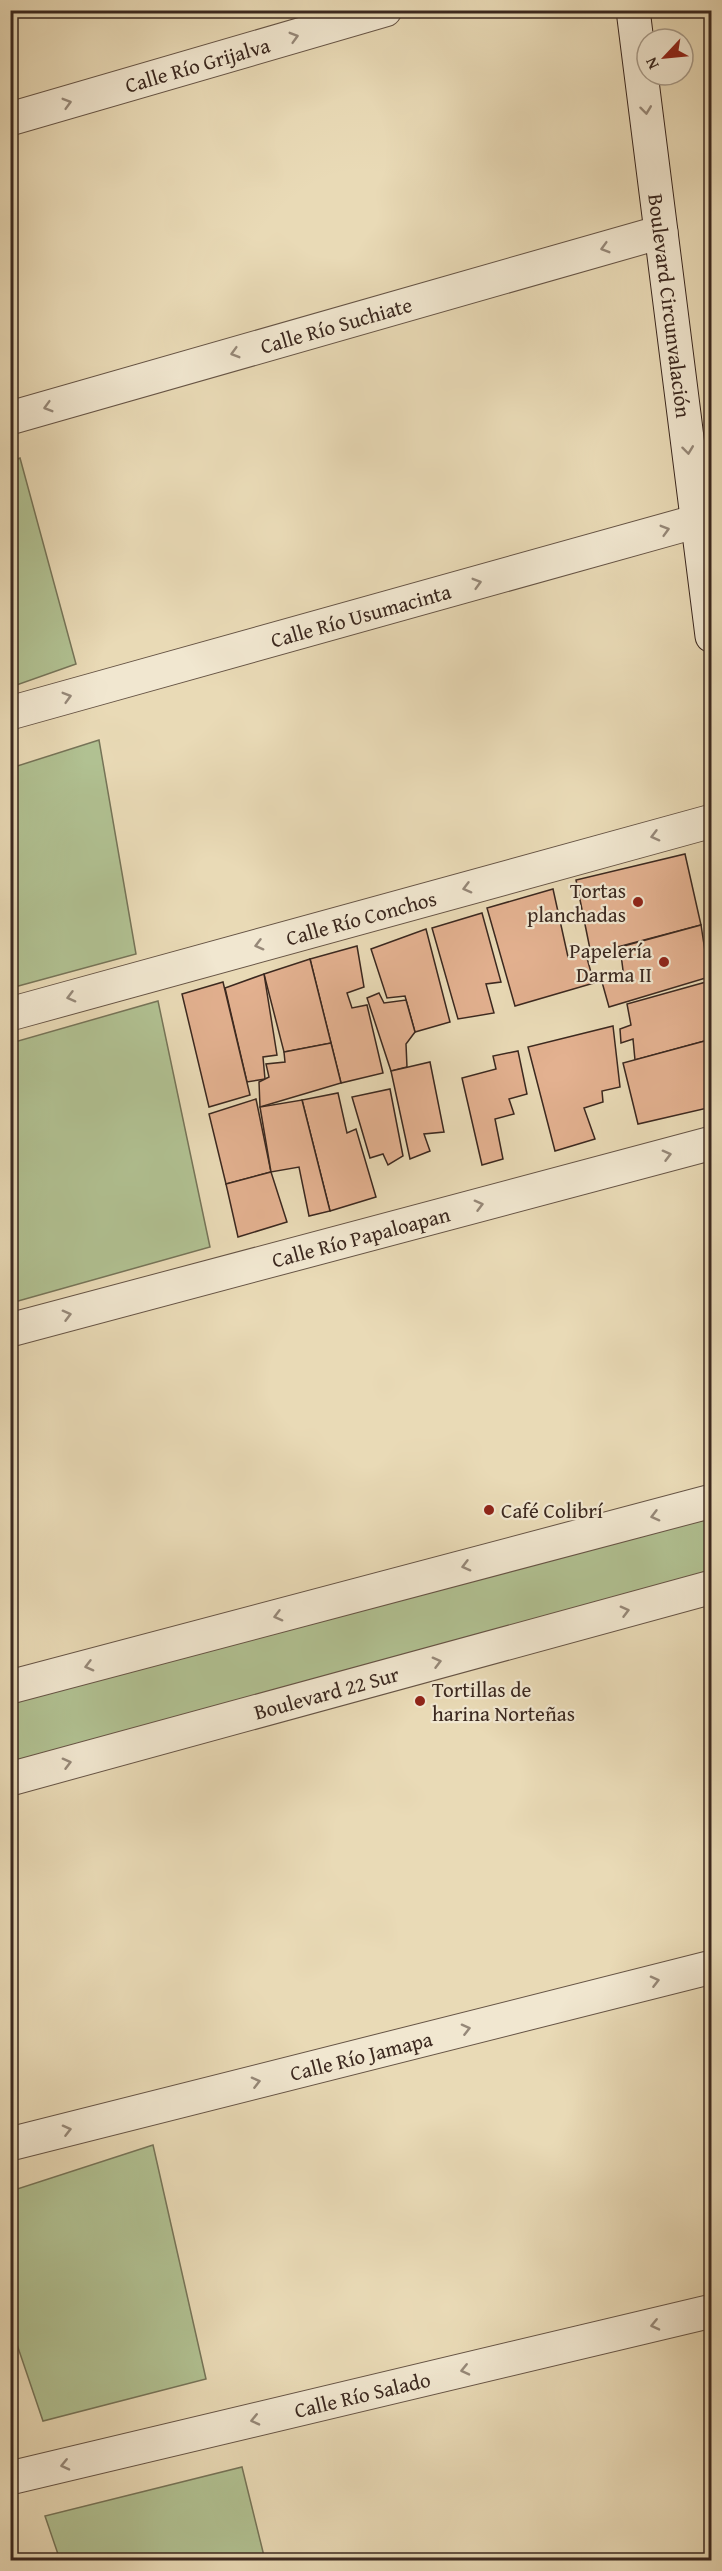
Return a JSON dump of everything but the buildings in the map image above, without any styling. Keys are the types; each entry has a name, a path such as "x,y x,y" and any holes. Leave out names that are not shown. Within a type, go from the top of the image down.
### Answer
{"street":[{"name":"Calle Río Grijalva","path":"10,119 385,10"},
{"name":"Boulevard Circunvalación","path":"633,10 661,232 704,519 711,636"},
{"name":"Calle Río Suchiate","path":"10,418 661,232"},
{"name":"Calle Río Usumacinta","path":"10,713 704,519"},
{"name":"Calle Río Conchos","path":"10,1014 711,821"},
{"name":"Calle Río Papaloapan","path":"10,1330 711,1143"},
{"path":"10,1687 711,1502"},
{"name":"Boulevard 22 Sur","path":"10,1779 711,1587"},
{"name":"Calle Río Jamapa","path":"10,2144 711,1967"},
{"name":"Calle Río Salado","path":"10,2478 711,2311"}],"green space":[{"path":"20,458 76,664 11,687 10,462"},
{"path":"99,740 136,954 11,988 11,768"},
{"path":"158,1001 210,1247 11,1303 11,1043"},
{"path":"711,1499 711,1583 11,1777 10,1686"},
{"path":"153,2145 206,2379 43,2421 11,2327 11,2191"},
{"path":"242,2467 265,2560 60,2560 45,2516"}],"place":[{"name":"Tortas planchadas","path":"638,902"},
{"name":"Papelería Darma II","path":"664,962"},
{"name":"Café Colibrí","path":"489,1510"},
{"name":"Tortillas de harina Norteñas","path":"420,1701"}]}
